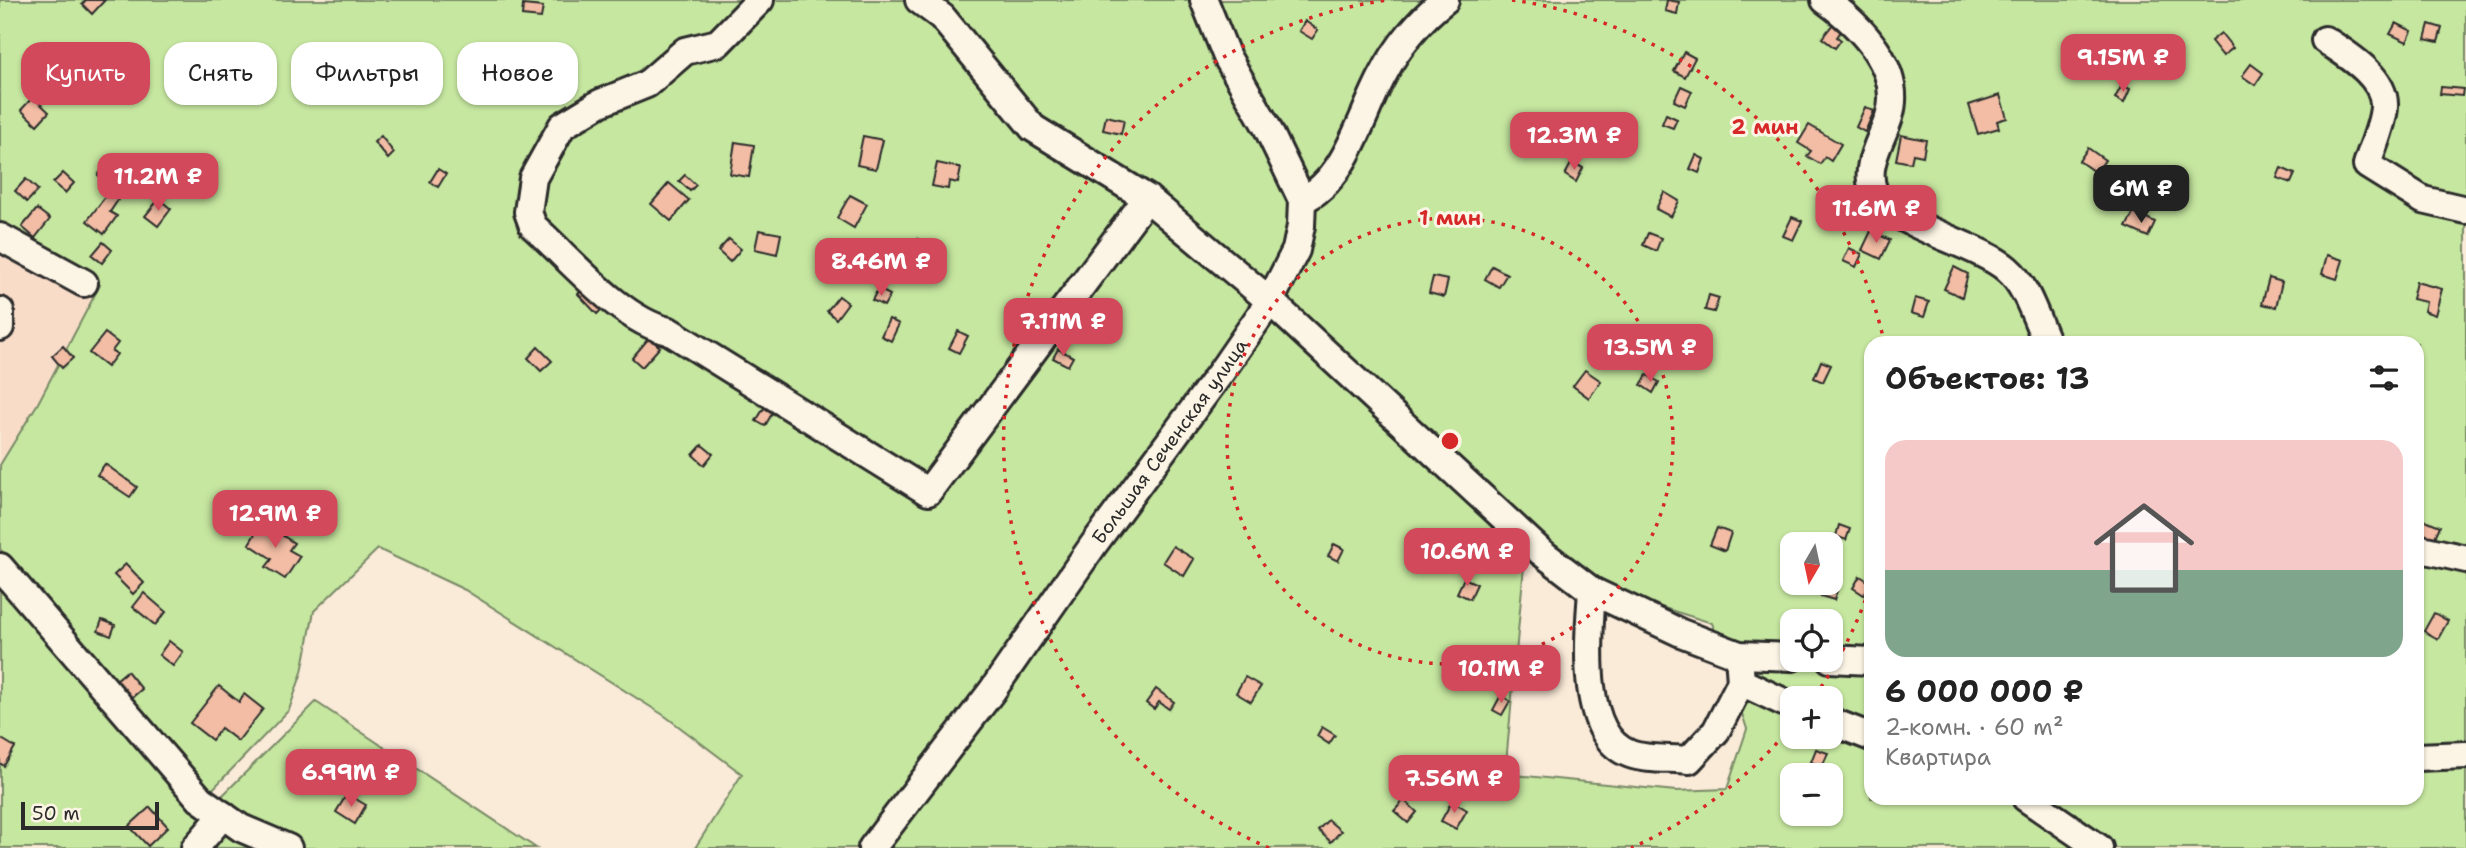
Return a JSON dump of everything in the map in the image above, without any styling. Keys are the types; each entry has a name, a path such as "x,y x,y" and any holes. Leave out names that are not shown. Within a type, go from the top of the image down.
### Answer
{"street":[{"path":"760,0 718,43 685,51 647,84 600,103 562,126 533,178 528,212 533,226 617,303 649,327 669,331 928,492 1147,198"},
{"path":"919,0 942,17 1033,128 1147,198 1270,301 1541,552 1592,591 1681,633 1740,655 1780,657"},
{"path":"1204,0 1227,57 1267,127 1302,200 1316,194 1339,165 1384,73 1410,34 1445,0"},
{"path":"1825,0 1878,53 1892,77 1893,99 1869,177 1876,196 1899,214 2006,268 2021,287 2044,336"},
{"path":"2325,40 2348,54 2377,83 2384,106 2367,165 2423,200 2466,210"},
{"name":"Большая Сеченская улица","path":"873,848 992,691 1270,301 1296,250 1301,226 1302,200"},
{"path":"0,237 84,284"},
{"path":"0,311 0,327"},
{"path":"2424,550 2466,559"},
{"path":"0,567 200,799 242,828 288,848"},
{"path":"1592,591 1587,660 1597,713 1613,744 1630,755 1689,760 1716,731 1741,682 1740,655"},
{"path":"1843,660 1864,661"},
{"path":"1741,682 1780,700"},
{"path":"1843,726 1864,734"},
{"path":"2424,757 2466,755"},
{"path":"2036,805 2099,848"},
{"path":"195,848 223,815"}],"shaded area":[{"path":"0,231 100,284 38,403 0,465"}],"green space":[{"path":"0,0 2466,0 2466,848 695,848 742,774 665,716 465,590 378,549 314,611 302,672 289,710 209,793 0,549 0,465 38,403 100,285 0,231","holes":["1525,555 1616,593 1712,623 1747,729 1727,789 1676,791 1505,774"]},
{"path":"0,554 206,812 316,702 536,848 0,848"}],"building":[{"path":"86,0 105,0 92,14 82,4"},
{"path":"1667,0 1679,2 1677,14 1665,11"},
{"path":"523,5 543,7 541,18 522,16"},
{"path":"1837,19 1845,26 1837,37 1841,40 1835,48 1822,38"},
{"path":"1305,21 1318,30 1312,39 1299,31"},
{"path":"2396,23 2412,31 2407,42 2390,34"},
{"path":"2429,24 2442,28 2438,42 2425,39"},
{"path":"2221,33 2233,48 2223,56 2211,41"},
{"path":"1684,52 1695,58 1685,77 1674,71"},
{"path":"2251,64 2263,73 2255,85 2242,76"},
{"path":"2122,85 2130,89 2124,103 2115,98"},
{"path":"1681,86 1692,91 1685,106 1674,101"},
{"path":"2441,87 2463,89 2462,96 2440,94"},
{"path":"2000,95 2007,118 1997,121 1999,128 1978,134 1969,105"},
{"path":"26,105 42,105 49,112 37,125 21,110"},
{"path":"1865,107 1874,111 1865,132 1856,127"},
{"path":"1666,114 1677,119 1673,128 1662,124"},
{"path":"1106,116 1124,120 1121,134 1103,130"},
{"path":"1809,125 1841,144 1831,161 1825,157 1820,164 1807,156 1811,151 1798,143"},
{"path":"1901,135 1926,140 1923,156 1913,154 1911,163 1896,160"},
{"path":"381,136 394,153 388,159 374,142"},
{"path":"863,136 883,140 876,169 857,165"},
{"path":"735,142 754,145 749,177 730,174"},
{"path":"2088,148 2105,160 2096,173 2079,161"},
{"path":"1696,155 1704,159 1699,173 1690,169"},
{"path":"108,162 122,173 112,186 98,175"},
{"path":"1572,162 1583,168 1576,182 1565,175"},
{"path":"937,163 961,168 958,183 949,181 948,189 932,186"},
{"path":"2281,168 2295,174 2291,183 2277,178"},
{"path":"438,169 446,174 438,187 430,182"},
{"path":"63,173 74,183 65,193 53,183"},
{"path":"685,175 696,185 690,191 679,181"},
{"path":"26,179 38,190 27,202 15,191"},
{"path":"669,183 689,200 671,221 651,204"},
{"path":"1664,192 1679,201 1671,217 1656,209"},
{"path":"108,193 118,200 110,212 117,216 104,234 87,221"},
{"path":"850,195 867,204 854,228 837,218"},
{"path":"159,199 171,209 158,226 145,216"},
{"path":"37,209 50,219 35,238 22,227"},
{"path":"2134,212 2155,222 2148,237 2126,227"},
{"path":"1792,217 1802,221 1793,240 1783,236"},
{"path":"759,230 781,234 777,254 755,249"},
{"path":"1871,231 1890,240 1881,259 1862,250"},
{"path":"1648,233 1661,238 1656,251 1643,245"},
{"path":"729,239 741,249 730,262 718,251"},
{"path":"918,239 939,251 932,264 917,257 921,250 914,247"},
{"path":"103,242 112,250 102,263 92,255"},
{"path":"1849,248 1862,254 1856,267 1843,261"},
{"path":"2327,255 2343,260 2337,279 2322,274"},
{"path":"1492,266 1507,274 1499,287 1485,279"},
{"path":"1954,267 1968,274 1962,297 1944,289"},
{"path":"1433,277 1448,280 1444,297 1429,293"},
{"path":"2269,278 2282,282 2276,307 2262,304"},
{"path":"2416,282 2442,289 2435,315 2424,311 2426,302 2412,299"},
{"path":"588,283 608,303 597,314 578,294"},
{"path":"878,289 890,295 884,306 872,300"},
{"path":"1709,295 1719,298 1714,312 1705,310"},
{"path":"839,296 848,303 836,319 827,311"},
{"path":"1915,298 1929,302 1924,317 1911,313"},
{"path":"889,319 899,324 891,341 881,336"},
{"path":"958,331 968,336 959,353 949,348"},
{"path":"105,333 118,343 112,351 117,354 107,367 89,353"},
{"path":"649,338 660,347 642,367 632,358"},
{"path":"63,346 73,358 62,368 52,356"},
{"path":"538,347 552,361 541,371 528,358"},
{"path":"1058,349 1073,357 1068,366 1053,358"},
{"path":"1821,361 1831,365 1823,382 1814,378"},
{"path":"1585,370 1601,381 1589,398 1573,386"},
{"path":"1647,375 1659,382 1653,393 1641,385"},
{"path":"766,405 774,410 765,426 756,421"},
{"path":"702,445 713,454 704,465 693,455"},
{"path":"105,464 137,487 130,497 97,475"},
{"path":"2424,519 2440,526 2432,544 2424,540"},
{"path":"262,522 294,543 289,550 300,556 285,579 266,567 272,559 249,544"},
{"path":"1839,525 1850,529 1846,540 1843,539 1843,532 1837,532"},
{"path":"1717,528 1731,533 1725,551 1710,545"},
{"path":"1334,544 1344,549 1338,561 1328,556"},
{"path":"1173,546 1194,559 1184,576 1163,562"},
{"path":"126,564 144,583 133,594 114,575"},
{"path":"1860,576 1864,579 1864,595 1853,588"},
{"path":"1464,578 1477,584 1470,599 1457,593"},
{"path":"144,593 166,612 155,625 133,607"},
{"path":"1821,595 1836,595 1834,600"},
{"path":"2434,613 2448,621 2438,639 2424,631"},
{"path":"102,620 115,625 111,636 98,631"},
{"path":"169,641 183,652 173,666 159,655"},
{"path":"127,671 142,689 130,699 115,681"},
{"path":"1245,677 1261,686 1251,702 1236,693"},
{"path":"219,686 239,702 244,694 263,709 238,741 221,728 212,740 190,723"},
{"path":"1156,689 1174,702 1169,709 1159,702 1154,709 1146,703"},
{"path":"1501,695 1510,701 1502,715 1493,710"},
{"path":"1322,727 1335,735 1329,744 1317,736"},
{"path":"0,738 15,747 4,766 0,763"},
{"path":"1816,749 1828,753 1824,763 1811,762"},
{"path":"347,794 366,805 355,824 336,812"},
{"path":"1404,800 1417,812 1408,823 1394,811"},
{"path":"1452,801 1467,810 1456,829 1441,821"},
{"path":"150,807 168,827 148,846 129,826"},
{"path":"1328,820 1341,831 1331,842 1318,830"}]}
